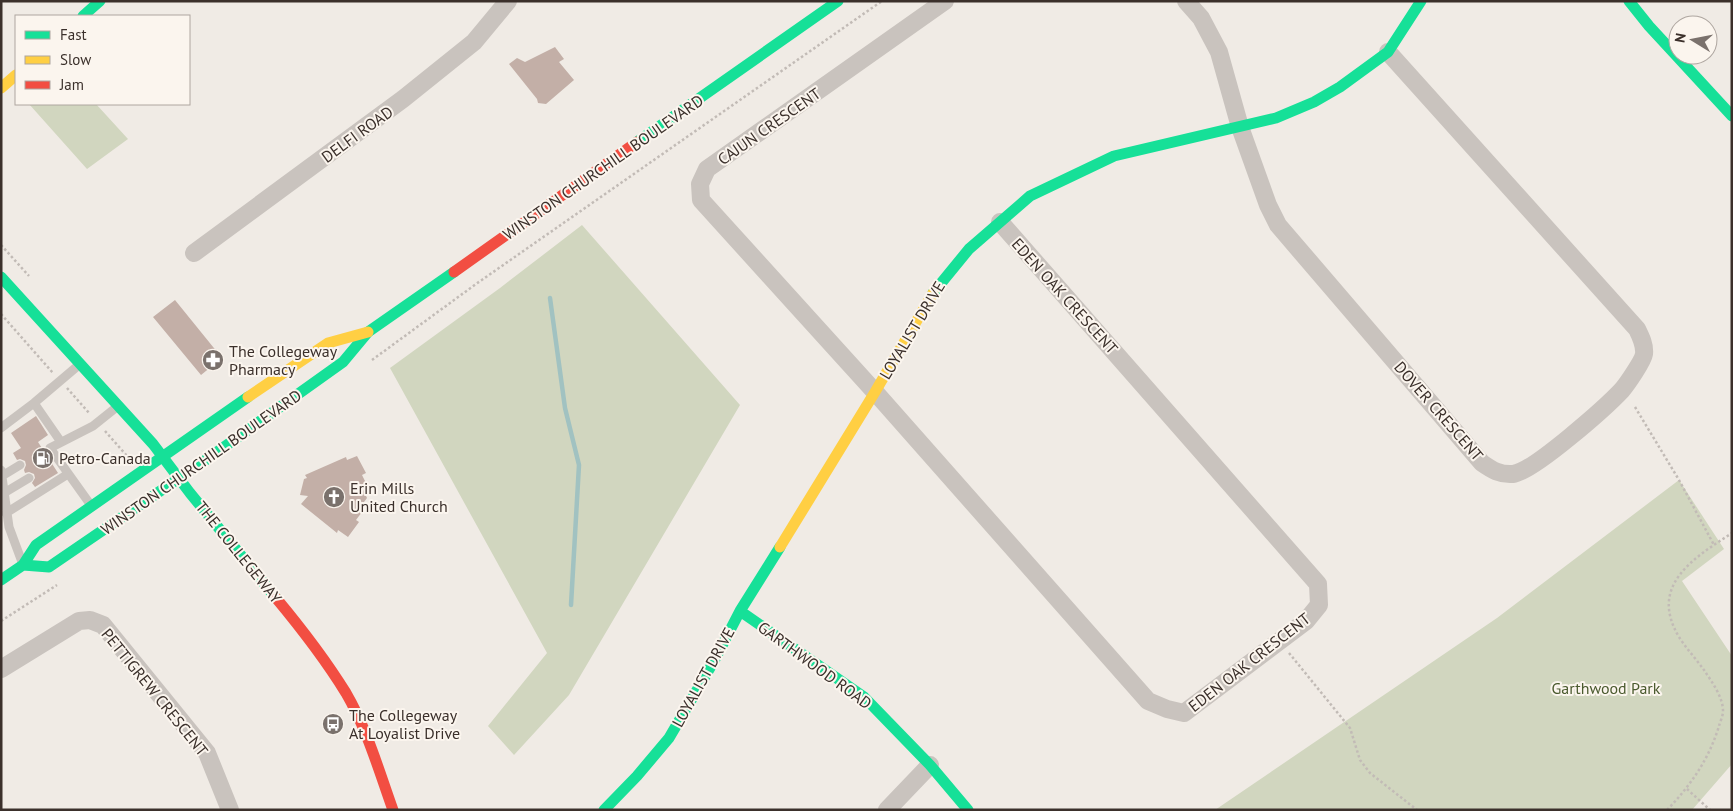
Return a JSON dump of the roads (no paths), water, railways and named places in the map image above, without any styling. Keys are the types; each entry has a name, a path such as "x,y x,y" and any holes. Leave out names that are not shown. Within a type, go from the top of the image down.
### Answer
{"street":[{"path":"84,15 100,1"},
{"name":"DELFI ROAD","path":"194,254 403,99 467,48 508,1"},
{"name":"WINSTON CHURCHILL BOULEVARD","path":"23,565 49,568 343,362 368,332 838,1"},
{"name":"CAJUN CRESCENT","path":"875,392 701,200 700,184 707,170 945,1"},
{"path":"1186,1 1200,18 1219,52 1240,128"},
{"name":"LOYALIST DRIVE","path":"604,810 637,776 669,738 714,662 740,611 875,392 933,292 969,249 1030,196 1114,156 1240,128 1276,118 1314,102 1340,87 1388,52 1421,1"},
{"path":"1629,1 1649,26 1732,116"},
{"name":"DOVER CRESCENT","path":"1240,128 1268,205 1278,225 1482,463 1496,473 1515,474 1527,469 1578,431 1623,389 1644,356 1643,341 1637,329 1388,52"},
{"path":"1,88 15,76"},
{"name":"EDEN OAK CRESCENT","path":"875,392 1148,701 1167,709 1184,713 1306,621 1319,605 1318,584 1000,222"},
{"name":"THE COLLEGEWAY","path":"1,277 163,456 324,659 346,694 362,726 393,810"},
{"name":"WINSTON CHURCHILL BOULEVARD","path":"1,580 23,565 36,545 328,343 368,332"},
{"name":"GARTHWOOD ROAD","path":"740,611 864,697 930,765 968,810"},
{"name":"PETTIGREW CRESCENT","path":"1,669 79,621 90,620 103,625 206,753 230,810"},
{"path":"888,810 930,765"}],"lane":[{"path":"1,428 80,364"},
{"path":"34,403 61,442"},
{"path":"92,506 47,450 93,426 118,406"},
{"path":"2,476 20,465"},
{"path":"1,470 8,527 23,565"},
{"path":"6,513 68,474"},
{"path":"4,494 29,478"}],"waterway":[{"path":"550,298 565,408 579,465 571,605"}],"place":[{"name":"The Collegeway Pharmacy","path":"213,360"},
{"name":"Petro-Canada","path":"43,458"},
{"name":"Erin Mills United Church","path":"334,497"},
{"name":"The Collegeway At Loyalist Drive","path":"333,724"}],"park label":[{"name":"Garthwood Park","path":"1606,688"}]}
